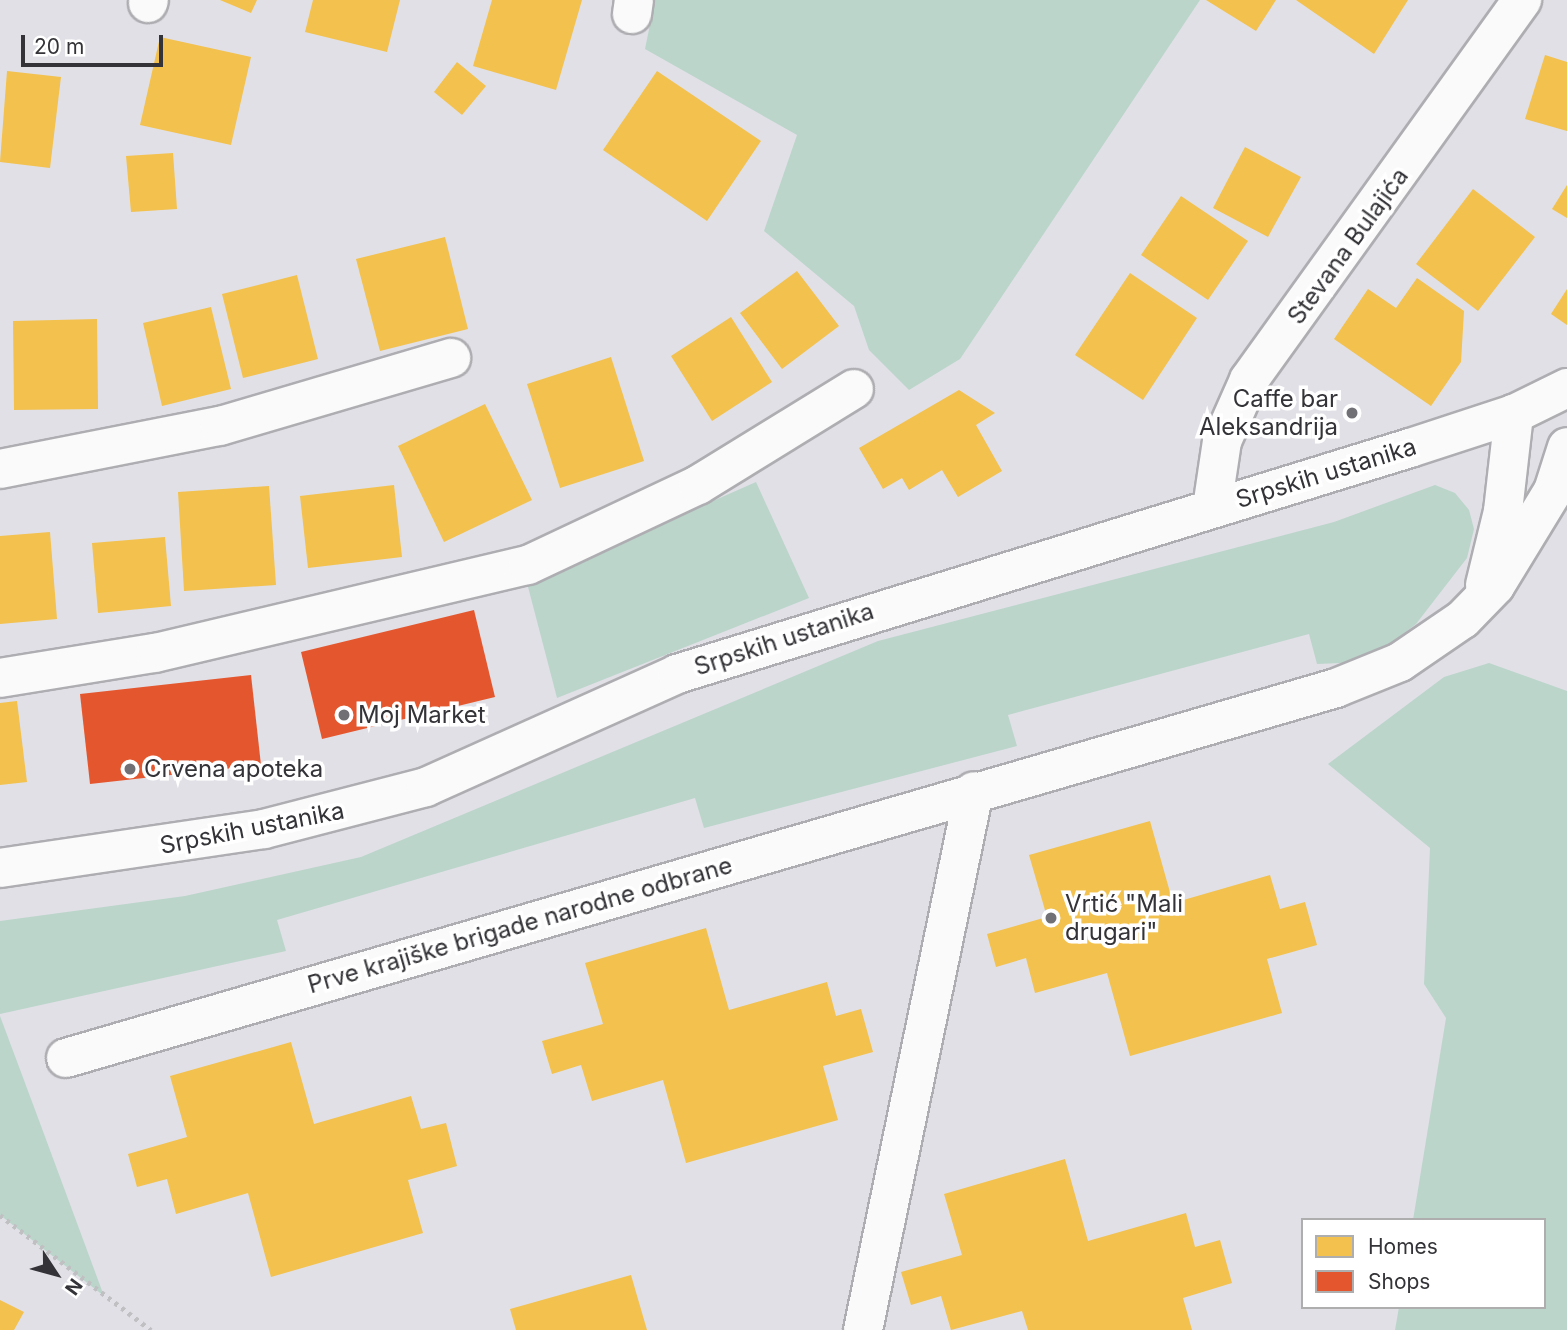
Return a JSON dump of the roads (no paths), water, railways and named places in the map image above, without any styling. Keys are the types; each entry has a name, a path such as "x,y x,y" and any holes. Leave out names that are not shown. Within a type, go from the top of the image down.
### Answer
{"street":[{"name":"Stevana Bulajića","path":"1212,508 1222,441 1248,380 1522,0"},
{"path":"0,469 220,426 451,358"},
{"name":"Srpskih ustanika","path":"0,868 264,829 426,787 677,674 1514,414 1567,388"},
{"path":"0,678 155,653 528,565 698,485 854,389"},
{"path":"1481,601 1503,511 1514,414"},
{"name":"Prve krajiške brigade narodne odbrane","path":"66,1058 974,791 1336,688 1400,662 1481,601 1526,540 1553,491 1567,447"},
{"path":"863,1330 974,791"}],"place":[{"name":"Caffe bar Aleksandrija","path":"1352,413"},
{"name":"Moj Market","path":"344,715"},
{"name":"Crvena apoteka","path":"130,769"},
{"name":"Vrtić \"Mali drugari\"","path":"1051,918"}]}
